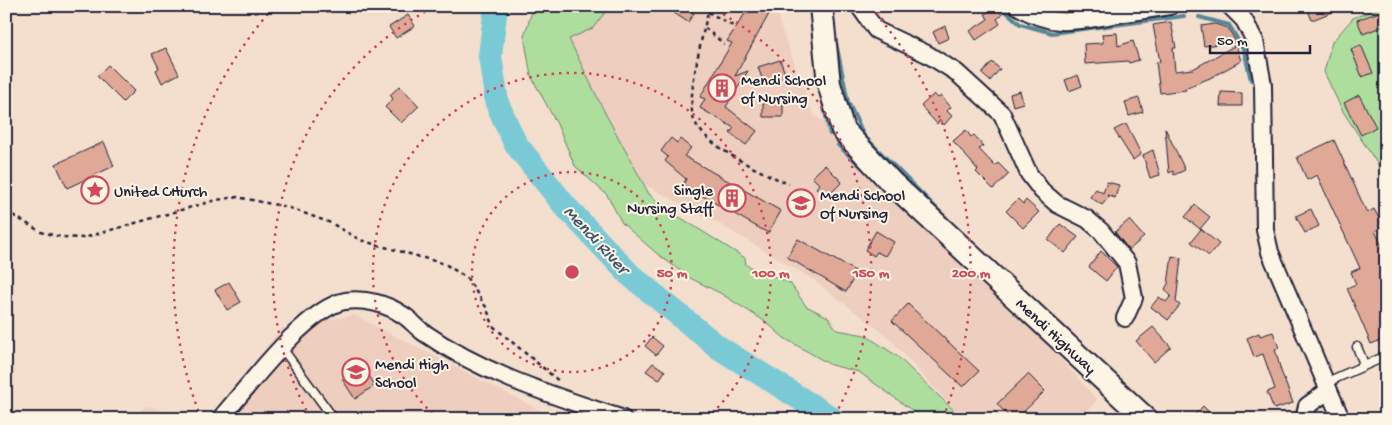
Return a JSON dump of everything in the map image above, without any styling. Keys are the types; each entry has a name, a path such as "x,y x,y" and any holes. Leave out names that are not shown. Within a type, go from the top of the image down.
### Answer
{"main road":[{"name":"Mendi Highway","path":"821,6 829,84 843,130 891,182 1146,419"}],"street":[{"path":"859,6 876,30 927,54 956,72 1002,114 1028,174 1042,191 1057,204 1087,219 1101,232 1127,263 1134,298 1125,318"},
{"path":"1018,6 1033,16 1063,22 1083,21 1170,6"},
{"path":"1230,6 1244,20 1255,41 1263,85 1265,230 1270,252 1341,419"},
{"path":"220,419 282,348 326,309 345,301 378,302 403,315 421,330 480,367 552,397 623,419"},
{"path":"1304,419 1307,406 1326,387"}],"lane":[{"path":"1357,347 1364,364"},
{"path":"282,348 334,419"},
{"path":"1326,387 1364,364 1386,356"}],"path":[{"path":"708,6 692,92 694,120 700,130 722,149 789,184"},
{"path":"708,12 734,27"},
{"path":"705,28 724,44"},
{"path":"6,211 42,232 61,237 83,238 216,200 237,197 287,207 330,223 360,240 445,264 467,278 486,306 494,327 562,383"}],"shaded area":[{"name":"Mendi School Of Nursing","path":"585,6 779,6 779,23 814,116 874,148 1097,400 1080,419 963,419 886,335 811,278 721,225 638,181 569,39"},
{"name":"Mendi High School","path":"354,315 547,414 581,419 209,419 281,329"},
{"path":"147,406 193,419 129,419"}],"green space":[{"path":"534,6 600,6 606,11 593,28 569,39 604,111 649,194 665,208 745,258 746,265 790,283 806,306 828,317 837,330 865,335 897,356 963,419 924,419 859,372 831,365 784,338 766,322 720,293 690,278 655,252 622,223 607,195 575,166 557,124 531,76 524,36"},
{"path":"1379,8 1386,8 1386,177 1342,110 1324,72 1332,42 1353,18"}],"building":[{"path":"679,6 685,6 694,13 688,22 674,13"},
{"path":"750,6 760,6 770,12 735,76 748,71 734,94 721,98 731,98 726,107 757,131 746,145 730,133 734,128 700,108 705,99 700,97 732,43 727,41"},
{"path":"1306,6 1345,6 1345,7 1312,20"},
{"path":"996,7 1002,15 997,19 1000,24 976,40 970,31 988,19 985,14"},
{"path":"1382,11 1386,25 1363,34 1357,20"},
{"path":"408,15 415,26 396,38 389,27"},
{"path":"1171,22 1176,48 1173,48 1175,71 1193,69 1236,45 1241,61 1210,78 1185,88 1186,90 1160,93 1156,62 1160,62 1153,25"},
{"path":"1215,24 1228,28 1236,42 1204,46 1201,26"},
{"path":"945,26 949,38 938,43 933,32"},
{"path":"1117,33 1118,46 1133,41 1139,60 1129,63 1128,61 1085,64 1084,44 1103,43 1102,34"},
{"path":"1361,45 1373,73 1362,77 1351,49"},
{"path":"166,48 179,74 162,83 156,70 159,68 152,54"},
{"path":"780,60 786,76 764,84 758,67"},
{"path":"992,62 1000,69 990,81 982,74"},
{"path":"108,65 134,91 123,102 97,76"},
{"path":"1078,75 1082,86 1069,91 1065,80"},
{"path":"400,86 419,106 401,123 385,107 393,99 390,95"},
{"path":"1020,91 1023,103 1013,106 1010,94"},
{"path":"1221,92 1242,93 1242,106 1220,106"},
{"path":"934,94 938,98 941,96 951,107 947,111 952,116 944,125 940,120 937,124 921,106"},
{"path":"1359,95 1376,127 1361,135 1344,103"},
{"path":"766,98 783,98 783,117 763,117 763,104 766,103"},
{"path":"1139,98 1143,112 1129,116 1125,102"},
{"path":"1126,124 1141,154 1133,160 1114,130"},
{"path":"1165,128 1185,170 1174,175 1173,171 1169,173"},
{"path":"966,130 971,137 974,135 983,146 979,149 995,166 998,163 1009,174 993,189 976,172 978,170 953,141"},
{"name":"Single Nursing Staff","path":"671,138 677,143 680,139 691,148 684,156 781,211 768,233 683,185 686,179 665,161 668,157 661,151"},
{"path":"1334,140 1367,213 1374,209 1383,226 1375,231 1386,254 1386,261 1380,263 1386,276 1386,338 1371,344 1347,288 1356,284 1351,272 1360,268 1317,175 1307,180 1297,157"},
{"path":"104,142 114,166 67,188 56,164"},
{"path":"1153,150 1160,175 1150,178 1143,155"},
{"path":"825,165 842,182 826,198 816,188 819,184 812,177"},
{"path":"1107,182 1119,185 1115,198 1107,195 1109,197 1102,205 1090,197 1096,189 1103,193"},
{"path":"1018,199 1023,204 1026,200 1039,212 1023,228 1006,211"},
{"path":"1195,205 1210,217 1200,229 1185,217"},
{"path":"1311,209 1319,226 1305,233 1296,216"},
{"path":"1129,220 1144,237 1129,250 1115,232"},
{"path":"1060,224 1078,237 1065,253 1048,240"},
{"path":"1201,229 1219,244 1209,256 1191,242"},
{"path":"876,231 894,242 885,256 877,252 874,256 865,250"},
{"path":"798,239 857,272 846,292 787,257"},
{"path":"1101,251 1117,267 1106,281 1089,267"},
{"path":"1172,256 1181,258 1176,302 1180,305 1168,320 1151,307 1159,297 1166,302 1171,296 1165,289 1168,284"},
{"path":"229,282 241,302 227,310 215,290"},
{"path":"908,304 979,371 963,387 892,321"},
{"path":"1153,327 1171,347 1154,362 1136,341"},
{"path":"1273,332 1279,348 1275,349 1281,371 1293,403 1274,409 1267,392 1275,389 1263,354 1254,357 1247,338 1259,333 1260,336"},
{"path":"652,337 663,346 656,355 645,346"},
{"path":"653,363 665,371 659,380 646,371"},
{"path":"362,365 375,385 355,399 342,379"},
{"path":"1028,374 1045,391 1016,419 1011,419 997,404"},
{"path":"1203,406 1216,419 1190,419"}],"waterway":[{"name":"Mendi River","path":"496,6 490,56 497,103 515,143 565,206 630,275 718,347 833,419"},
{"path":"1000,6 1020,24 1052,33 1184,16"},
{"path":"1199,17 1229,25 1244,50 1251,80"},
{"path":"813,33 818,81"},
{"path":"836,43 848,102 864,136 947,219"},
{"path":"823,102 830,134"},
{"path":"838,145 867,172"},
{"path":"1153,412 1160,419"}],"place":[{"name":"Mendi School of Nursing","path":"722,88"},
{"name":"United CHurch","path":"95,190"},
{"name":"Single Nursing Staff","path":"732,198"},
{"name":"Mendi School Of Nursing","path":"801,203"},
{"name":"Mendi High School","path":"356,372"}]}
